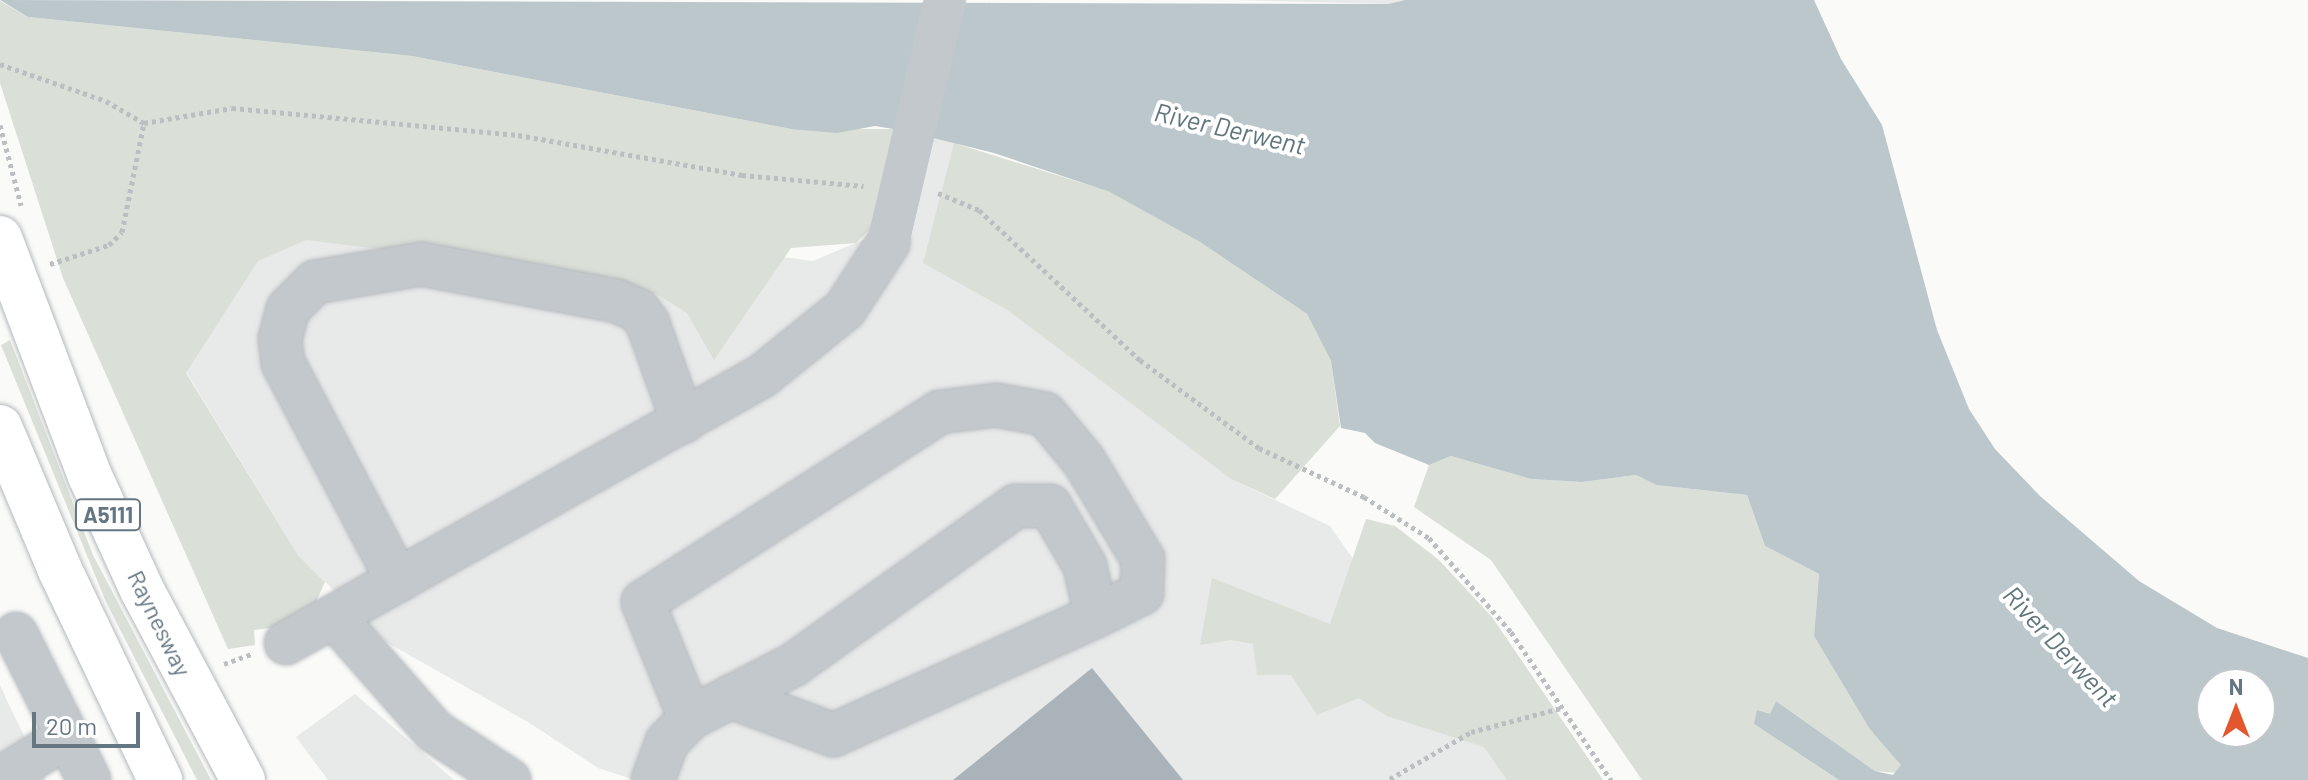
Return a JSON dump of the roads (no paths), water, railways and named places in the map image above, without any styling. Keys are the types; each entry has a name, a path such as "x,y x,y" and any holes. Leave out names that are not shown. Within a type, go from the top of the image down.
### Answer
{"highway":[{"name":"Raynesway","path":"0,238 90,476 142,590 243,780"},
{"name":"A5111","path":"0,427 60,570 160,780"}],"street":[{"path":"286,643 762,376 845,309 888,243 945,0"},
{"path":"398,581 283,363 280,339 288,309 315,282 421,264 617,301 639,311 648,324 683,422"},
{"path":"690,718 643,602 940,412 996,405 1045,414 1084,461 1143,559 1142,593 834,735 731,697"},
{"path":"653,780 667,742 690,718 793,665 1016,506 1050,506 1085,566 1096,616"},
{"path":"348,609 434,731 509,780"},
{"path":"16,634 89,780"},
{"path":"0,779 66,737"}],"water":[{"name":"River Derwent","path":"0,0 1388,4 1405,0 1814,0 1841,59 1882,125 1937,330 1969,409 1995,449 2040,496 2139,581 2217,628 2308,658 2308,780 1839,780 1754,724 1757,710 1770,714 1776,701 1875,771 1893,775 1901,765 1869,728 1814,636 1819,574 1765,546 1747,495 1656,485 1636,475 1582,482 1531,479 1451,456 1429,465 1375,443 1365,433 1341,428 1331,361 1307,314 1200,242 1110,192 994,153 875,126 837,133 791,129 412,56 28,17"}]}
